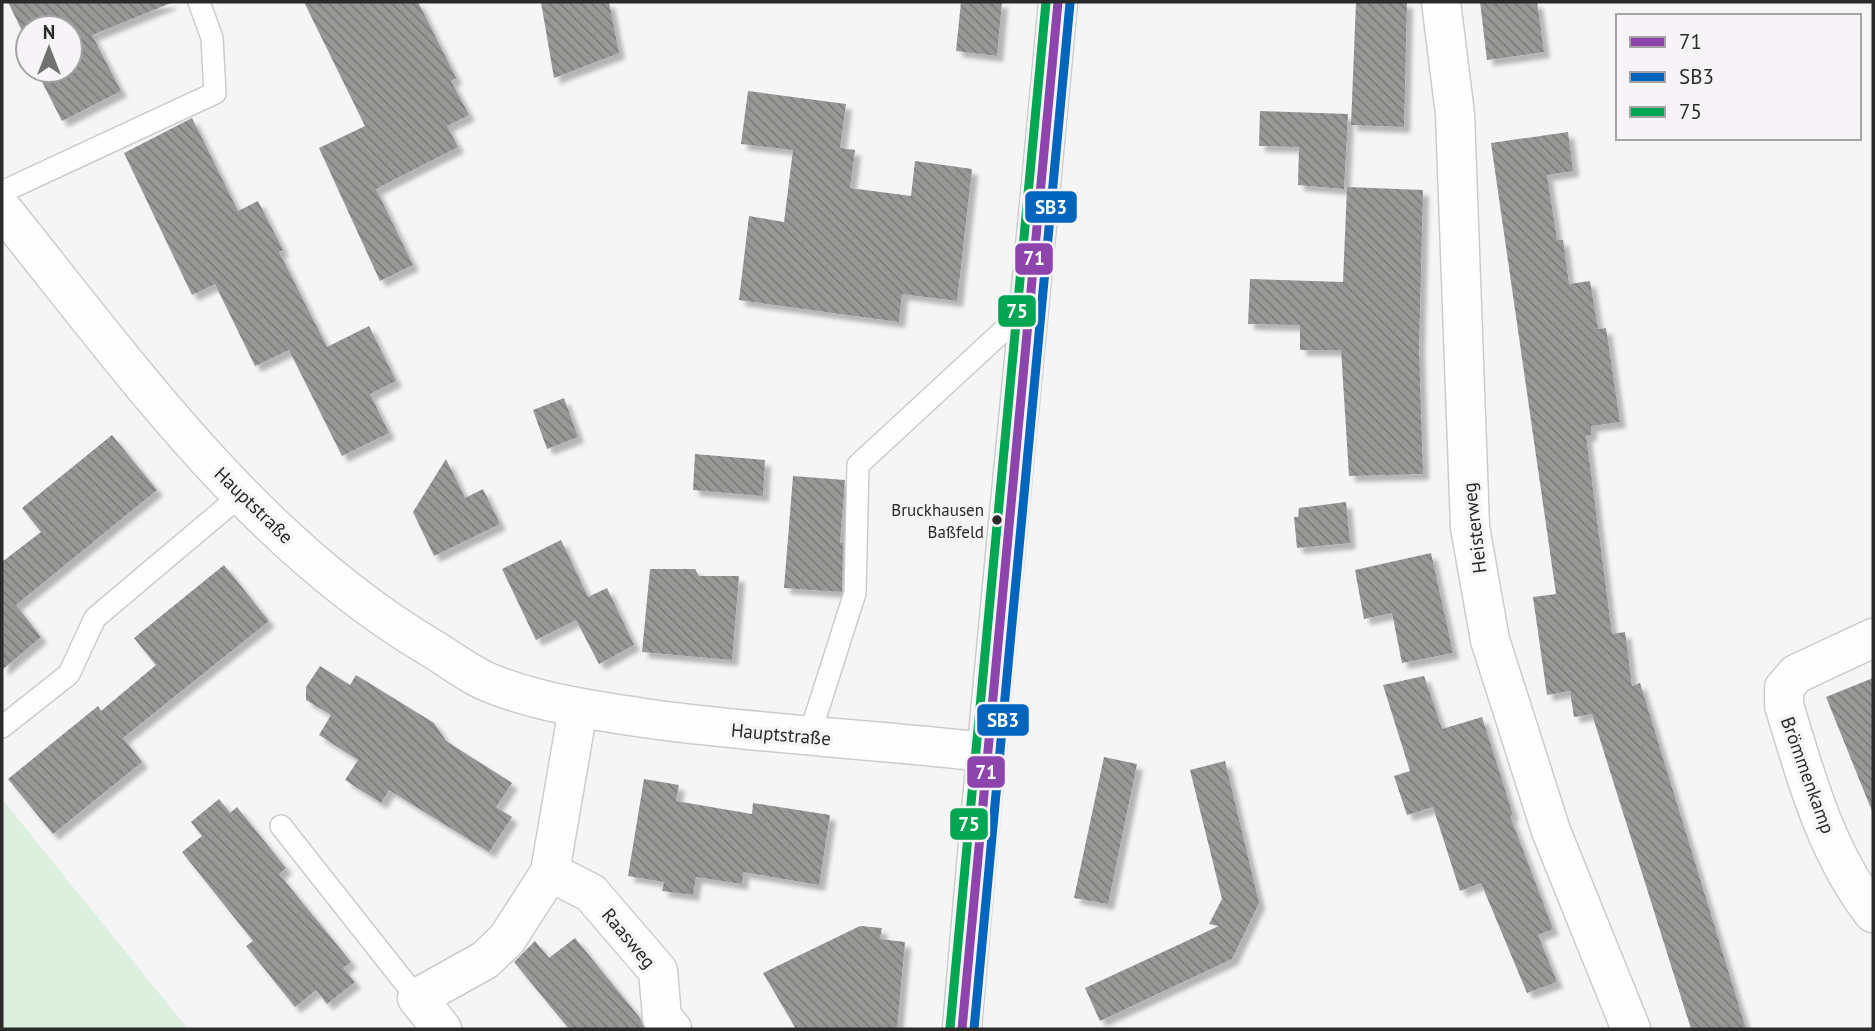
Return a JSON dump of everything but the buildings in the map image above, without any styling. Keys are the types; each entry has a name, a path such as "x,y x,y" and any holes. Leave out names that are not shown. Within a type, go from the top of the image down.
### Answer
{"street":[{"path":"962,1029 985,752 1058,2"},
{"name":"Heisterweg","path":"1441,2 1455,114 1470,527 1490,640 1551,831 1631,1029"},
{"name":"Hauptstraße","path":"2,209 191,443 241,495 311,559 386,621 494,685 578,709 809,737 985,752"},
{"name":"Brömmenkamp","path":"1873,638 1796,674 1784,688 1784,705 1819,818 1861,897 1873,913"},
{"path":"442,1029 417,998 485,960 507,939 550,872 578,709"},
{"name":"Raasweg","path":"550,872 591,892 658,971 662,1017 672,1029"}],"lane":[{"path":"2,192 215,93 212,38 199,2"},
{"path":"809,737 855,593 858,465 1030,306"},
{"path":"2,727 69,674 95,618 241,495"},
{"path":"281,826 417,998"}],"green space":[{"path":"2,799 188,1029 2,1029"}],"transit line":[{"name":"75","path":"950,1028 1046,2"},
{"name":"71","path":"962,1029 1058,2"},
{"name":"SB3","path":"974,1029 1070,3"}],"place":[{"name":"Bruckhausen Baßfeld","path":"997,520"}]}
